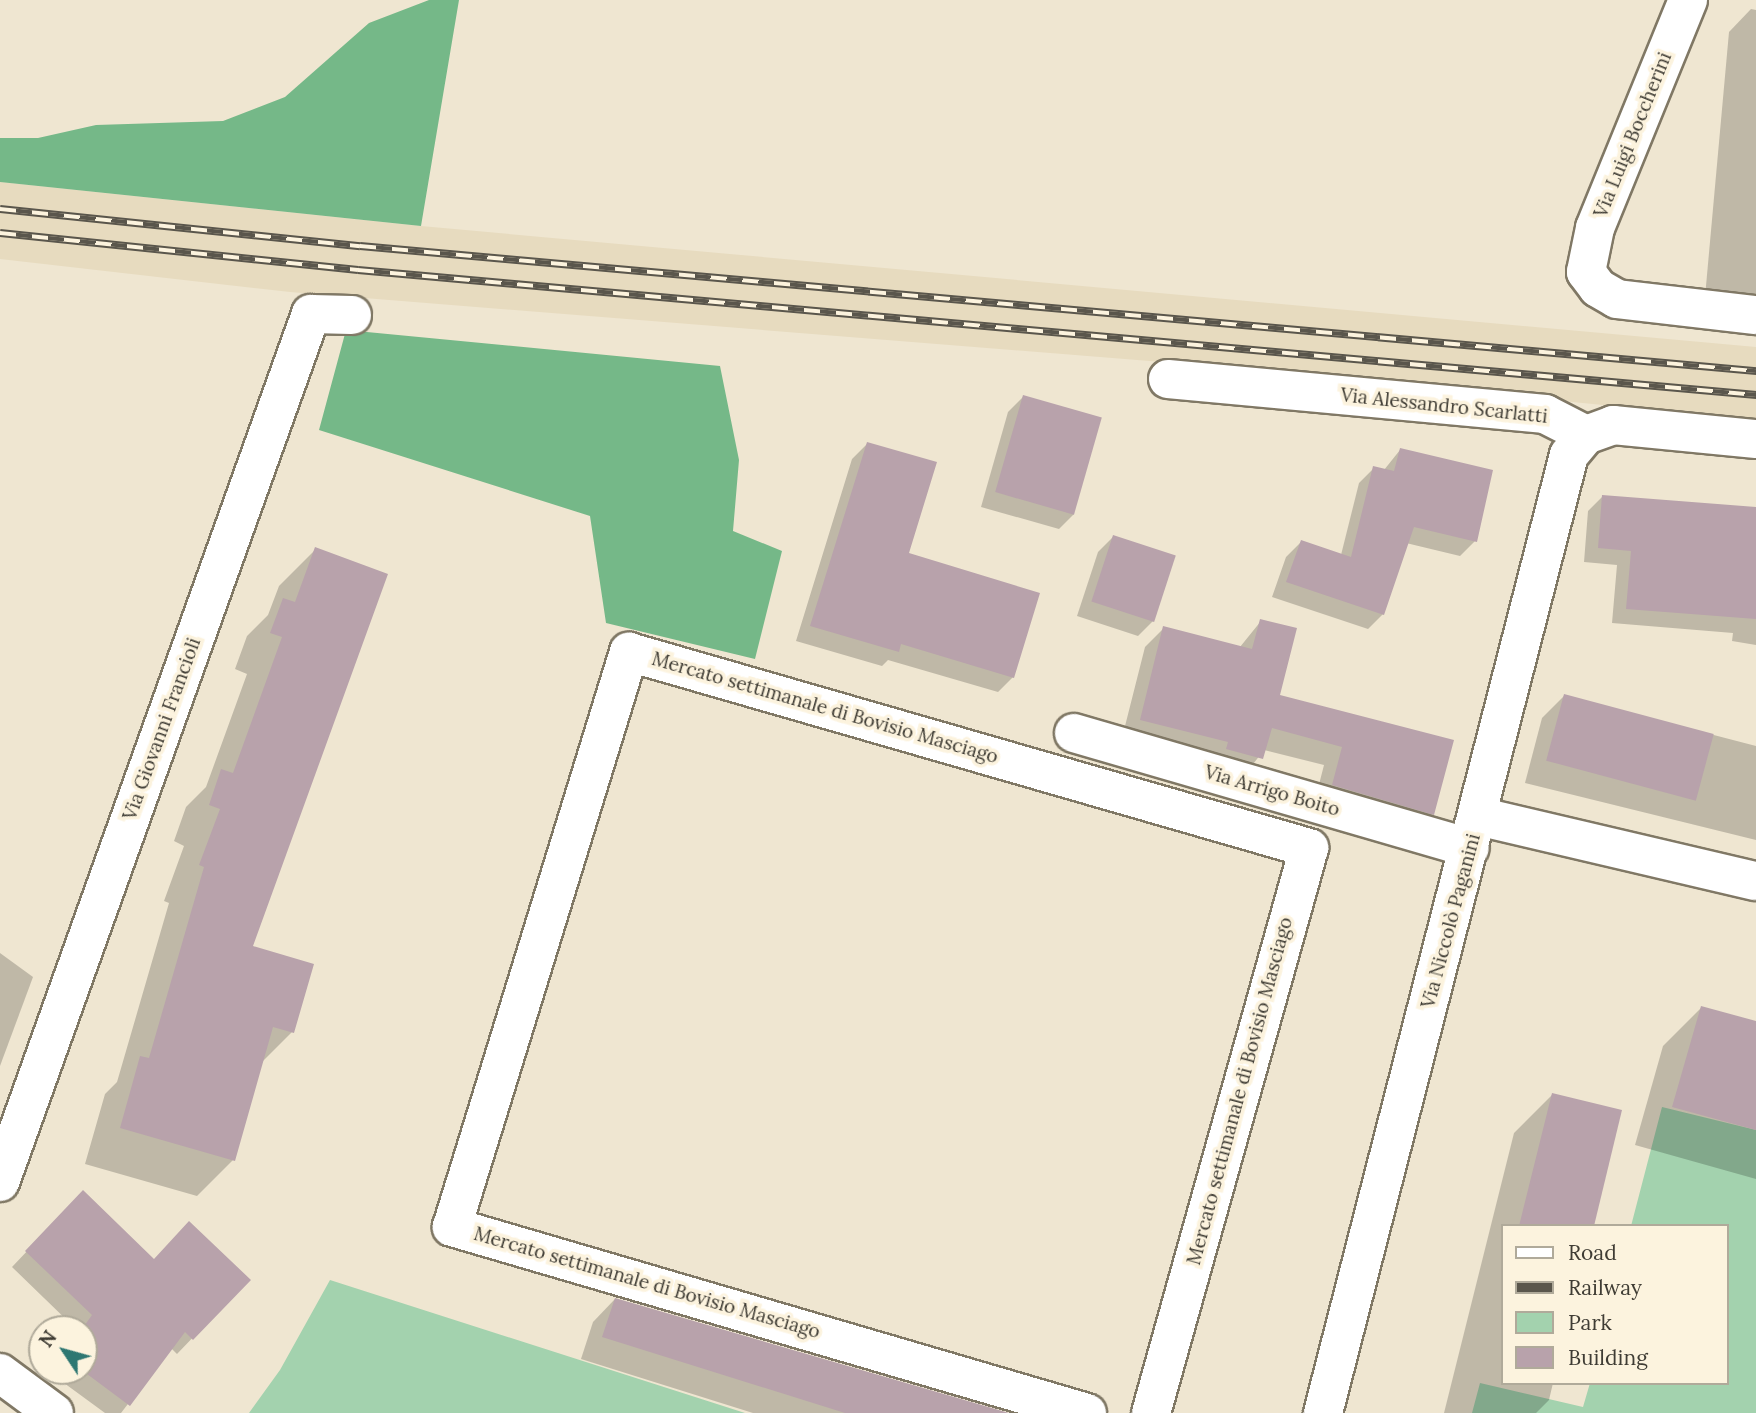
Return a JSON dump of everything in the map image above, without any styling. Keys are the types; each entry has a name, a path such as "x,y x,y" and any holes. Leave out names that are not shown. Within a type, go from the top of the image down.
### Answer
{"street":[{"name":"Via Luigi Boccherini","path":"1688,0 1595,228 1586,272 1598,288 1617,299 1756,315"},
{"name":"Via Giovanni Francioli","path":"0,1182 311,314 352,316"},
{"name":"Via Alessandro Scarlatti","path":"1168,379 1545,414 1586,435"},
{"path":"1586,435 1613,425 1756,439"},
{"name":"Via Niccolò Paganini","path":"1324,1413 1569,455 1586,435"},
{"name":"Mercato settimanale di Bovisio Masciago","path":"1087,1413 452,1227 629,652 1309,848 1151,1413"},
{"name":"Via Arrigo Boito","path":"1074,733 1474,832 1756,881"},
{"path":"0,1373 54,1413"}],"shaded area":[{"path":"0,182 421,226 1756,347 1756,420 1162,362 290,292 0,259"}],"green space":[{"path":"429,0 459,0 421,226 0,182 0,138 38,138 96,125 223,121 285,97 369,23"},
{"path":"346,330 720,366 739,460 733,531 782,551 755,659 606,623 590,516 319,430"},
{"path":"1662,1107 1756,1130 1756,1413 1472,1413 1480,1383 1583,1407 1589,1385 1728,1385 1728,1224 1632,1224"},
{"path":"330,1280 745,1413 249,1413 280,1370"}],"building":[{"path":"1023,395 1102,418 1074,515 995,492"},
{"path":"867,442 937,462 909,553 1040,593 1014,678 901,644 899,652 810,626"},
{"path":"1400,448 1493,470 1477,542 1414,527 1384,615 1286,582 1301,540 1351,557 1373,466 1394,471"},
{"path":"1602,495 1756,507 1756,619 1626,609 1631,551 1598,548"},
{"path":"1113,535 1176,555 1154,622 1091,602"},
{"path":"315,547 388,574 253,946 314,964 294,1033 273,1027 235,1161 120,1128 140,1056 149,1058 204,867 199,865 220,809 209,805 221,769 233,773 282,637 270,633 283,598 295,602"},
{"path":"1260,619 1297,628 1280,695 1454,740 1434,815 1332,785 1342,747 1272,728 1263,759 1226,749 1228,742 1140,720 1163,626 1252,649"},
{"path":"1564,694 1714,734 1696,801 1546,761"},
{"path":"1701,1006 1756,1021 1756,1130 1672,1107"},
{"path":"1552,1093 1622,1110 1594,1224 1519,1224"},
{"path":"83,1190 154,1259 189,1221 251,1280 193,1340 185,1332 130,1406 98,1382 98,1315 92,1315 25,1251"},
{"path":"615,1298 1009,1413 845,1413 602,1337"}],"railway":[{"path":"0,209 360,246 1756,371"},
{"path":"0,233 358,270 1756,395"}]}
